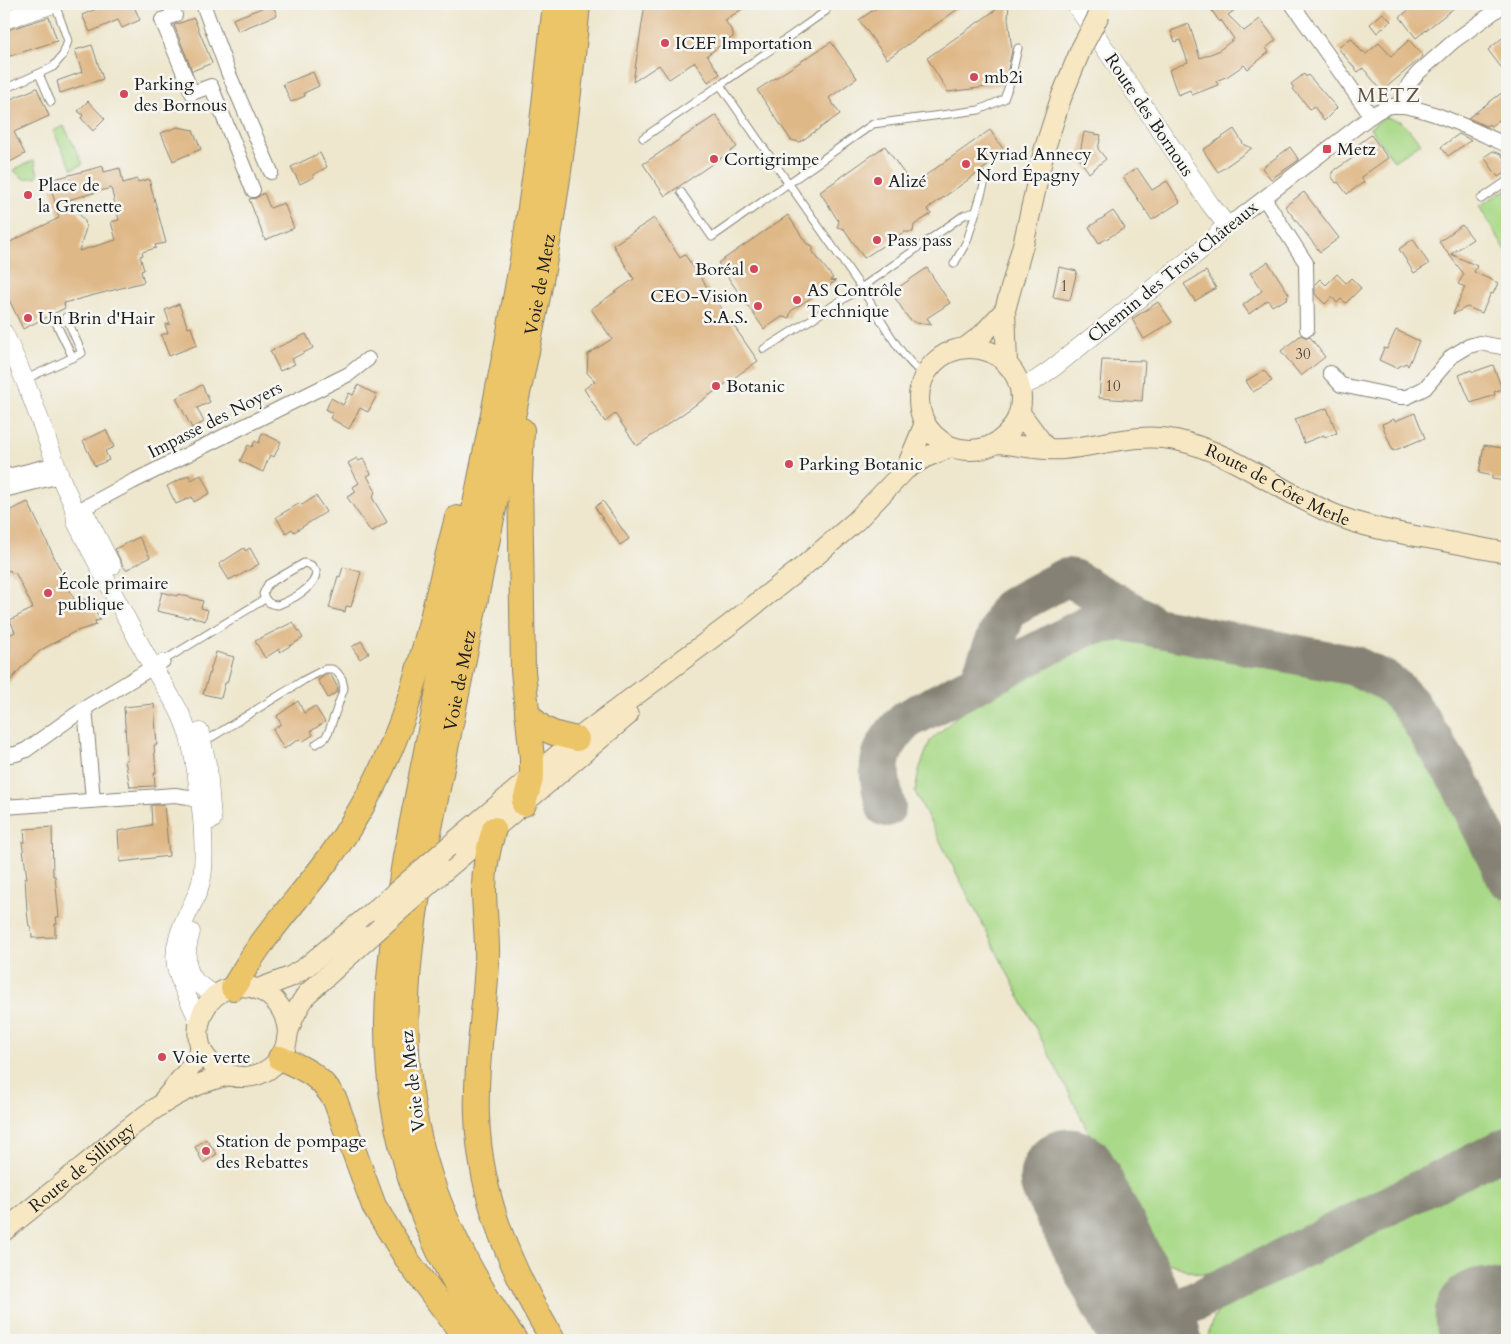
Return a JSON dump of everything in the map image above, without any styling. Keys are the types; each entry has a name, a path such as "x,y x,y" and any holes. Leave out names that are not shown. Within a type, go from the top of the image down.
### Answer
{"highway":[{"name":"Voie de Metz","path":"490,1340 448,1272 432,1240 414,1193 403,1154 389,1079 387,1023 392,944 405,857 524,249 541,132 555,4"},
{"name":"Voie de Metz","path":"515,1340 478,1285 462,1256 450,1231 430,1178 412,1100 406,1012 417,898 498,487 545,262 562,151 578,4"},
{"path":"224,992 320,871 348,831 375,781 401,724 420,664 524,249"},
{"path":"524,367 520,478 521,622 526,712 532,758 532,775 524,804"},
{"path":"526,712 540,726 554,734 577,739"},
{"path":"494,829 486,859 484,887 487,959 478,1091 479,1142 491,1206 502,1241 515,1272 553,1340"},
{"path":"280,1058 310,1072 323,1082 329,1090 338,1108 374,1206 410,1264 467,1340"}],"main road":[{"path":"1007,363 1005,310 1024,241 1044,151 1061,98 1081,49 1102,8"},
{"path":"964,348 982,335 1005,310"},
{"path":"964,348 980,348 995,354 1007,363 1016,375 1020,387 1022,402 1020,413 1012,430 999,443 984,449 967,451 951,447 936,437 925,423 919,408 920,391 924,376 932,365 952,351 964,348"},
{"path":"1020,413 1046,448"},
{"path":"906,469 925,423"},
{"name":"Route de Côte Merle","path":"999,443 1065,449 1134,438 1155,437 1174,440 1213,452 1291,495 1334,515 1388,531 1507,553"},
{"path":"258,989 290,977 306,968 532,775 728,626 844,532 906,469 951,447"},
{"path":"288,1032 300,1004 307,994 444,871 598,742 728,626"},
{"path":"161,1104 212,1079 230,1075 248,1077 257,1075 274,1065 280,1058 287,1041 287,1022 280,1006 274,999 258,989 250,987 224,992 203,1012 199,1022 198,1036 201,1049 213,1065 230,1075"},
{"path":"161,1104 192,1064 201,1049"},
{"name":"Route de Sillingy","path":"4,1231 135,1123 161,1104"}],"street":[{"path":"4,20 55,4"},
{"path":"170,4 175,15 162,20 192,93 211,86 253,190"},
{"path":"203,4 228,72 271,172"},
{"name":"Route des Bornous","path":"1074,4 1210,204 1226,224"},
{"path":"1292,4 1371,116"},
{"path":"1505,4 1454,41 1418,74 1409,84 1398,106 1421,110 1507,145"},
{"name":"Chemin des Trois Châteaux","path":"1020,387 1036,380 1054,368 1211,242 1226,224 1239,217 1371,116 1385,108 1398,106"},
{"path":"1264,198 1306,263 1307,329"},
{"path":"4,333 76,512 87,517 158,664 195,716 196,771 200,804 203,869 195,898 178,937 174,950 174,960 176,971 199,1022"},
{"path":"1330,373 1340,385 1404,397 1425,388 1452,356 1469,346 1480,343 1507,348"},
{"name":"Impasse des Noyers","path":"76,512 349,374 368,359"},
{"path":"4,477 58,470"},
{"path":"4,490 58,470"},
{"path":"4,756 26,750 85,708 158,664"},
{"path":"85,708 93,800"},
{"path":"197,745 211,790 214,858 209,891 193,928 186,951 190,972 196,982 224,992"},
{"path":"4,807 175,795 189,797 200,804"}],"lane":[{"path":"4,90 53,67 59,62 68,41 55,4"},
{"path":"642,138 826,11"},
{"path":"681,192 712,237 873,124 979,110 1004,99 1010,83 1018,48"},
{"path":"39,74 51,102"},
{"path":"720,85 861,288 904,355 924,376"},
{"path":"954,264 966,241 987,175"},
{"path":"1481,199 1507,181"},
{"path":"764,349 861,288 964,215 976,212"},
{"path":"24,380 82,353 66,317"},
{"path":"54,319 73,358"},
{"path":"307,563 314,568 316,576 310,586 278,605 270,604 265,598 264,590 268,584 300,564 307,563"},
{"path":"158,664 265,598"},
{"path":"197,745 304,680 326,669 332,669 342,679 344,688 329,731 325,738 316,744"}],"green space":[{"path":"1385,117 1402,122 1421,143 1394,161 1370,128"},
{"path":"64,126 83,164 72,169 53,131"},
{"path":"34,160 38,174 36,177 24,179 13,170"},
{"path":"1507,189 1507,249 1505,250 1479,206"},
{"path":"1120,640 1149,641 1351,683 1376,695 1388,704 1406,724 1454,808 1507,908 1507,1127 1225,1270 1201,1274 1167,1262 1144,1240 915,792 919,770 930,741 960,714 1072,651 1090,645"},
{"path":"1507,1169 1507,1340 1208,1340 1209,1329 1213,1320 1226,1302"}],"building":[{"path":"108,4 133,4 140,20 122,28 118,20 90,32 82,15"},
{"path":"272,4 277,15 238,31 233,19"},
{"name":"ICEF Importation","path":"645,4 750,4 725,20 733,33 733,37 707,55 720,74 708,82 695,62 669,79 659,65 633,82"},
{"path":"882,4 965,4 887,59 859,20"},
{"path":"1004,4 1009,4 1008,18 1012,50 1006,79 1002,85 948,92 927,58"},
{"path":"1217,4 1219,6 1222,4 1243,4 1228,15 1244,31 1260,19 1276,40 1266,48 1269,52 1248,69 1244,65 1228,76 1216,81 1218,85 1192,95 1190,90 1178,95 1169,70 1188,62 1180,40 1175,42 1171,31 1189,24 1200,58 1218,51 1234,39 1221,20 1220,22 1212,11 1214,10 1213,7"},
{"path":"1416,4 1459,4 1416,38 1400,17"},
{"path":"1383,13 1391,21 1377,33 1370,24"},
{"path":"49,17 57,41 4,58 4,31"},
{"path":"194,18 212,63 192,71 174,25"},
{"path":"1507,34 1507,75 1488,50"},
{"path":"1351,38 1362,52 1366,54 1379,43 1391,56 1409,40 1423,56 1382,91 1363,68 1358,72 1338,48"},
{"path":"831,42 857,78 829,98 840,114 800,142 791,140 757,90"},
{"path":"92,45 103,79 60,93 57,81 82,72 75,50"},
{"path":"313,72 319,86 304,93 305,96 291,102 283,84"},
{"path":"1304,74 1306,77 1308,75 1337,108 1324,121 1314,106 1310,109 1293,89 1291,84"},
{"path":"37,88 49,116 14,132 25,154 4,165 4,102"},
{"path":"1507,89 1507,114 1491,126 1489,124 1486,126 1468,118"},
{"path":"88,101 105,119 93,131 81,118 83,115 78,111"},
{"path":"716,115 737,147 665,196 643,164"},
{"path":"178,127 193,130 201,149 173,161 161,133"},
{"path":"1234,129 1244,145 1252,148 1218,172 1203,150"},
{"path":"990,130 1006,153 927,209 931,214 914,225 913,232 904,232 864,258 844,229 837,227 839,222 820,192 885,146 912,185"},
{"path":"1084,132 1101,135 1098,149 1106,159 1089,173 1079,158"},
{"path":"1459,134 1471,140 1448,156 1441,147"},
{"path":"1371,135 1388,158 1361,177 1364,182 1347,194 1338,182 1336,183 1332,177 1332,172 1360,153 1356,146"},
{"path":"1290,147 1299,160 1271,179 1262,168"},
{"path":"1493,151 1501,154 1507,163 1507,171 1498,177 1484,157"},
{"path":"320,153 327,167 313,175 314,177 300,184 291,167"},
{"path":"103,166 104,172 120,168 123,183 137,179 138,182 149,179 166,243 155,245 156,248 142,252 143,255 140,256 144,270 141,271 144,282 64,303 65,308 23,329 4,289 6,283 4,278 4,245 59,218 48,176 51,180","holes":["111,188 119,220 111,222 116,240 79,251 86,228 85,221 68,200"]},
{"path":"1137,168 1152,190 1167,181 1180,202 1152,220 1123,177"},
{"path":"1304,192 1339,238 1320,252 1285,206"},
{"path":"264,193 270,208 284,203 294,228 265,240 249,199 256,198"},
{"path":"1113,211 1125,228 1099,243 1089,227"},
{"path":"788,215 806,243 813,246 813,252 833,278 830,280 836,281 791,311 789,318 782,317 764,329 718,263"},
{"path":"654,218 680,258 685,255 758,361 637,446 615,414 605,422 584,389 595,381 587,373 588,354 612,339 591,309 634,279 613,245"},
{"path":"1462,225 1473,239 1451,254 1477,266 1474,272 1498,283 1482,313 1467,307 1453,314 1465,287 1458,284 1464,274 1439,242"},
{"path":"1413,239 1429,264 1414,273 1399,249"},
{"path":"1268,262 1289,294 1288,298 1272,306 1268,300 1249,314 1243,305 1262,291 1250,273"},
{"path":"1059,267 1077,271 1070,300 1053,297"},
{"path":"927,268 950,303 927,318 932,325 916,323 909,319 893,295 898,292 896,289"},
{"path":"1206,271 1216,288 1195,301 1184,284"},
{"path":"1337,274 1346,283 1351,278 1361,288 1346,303 1341,299 1337,303 1332,297 1325,304 1315,294 1315,284 1320,279 1326,285"},
{"path":"1158,302 1172,322 1144,339 1132,319"},
{"path":"179,304 188,328 191,327 197,345 169,356 161,335 168,333 165,325 170,324 165,310"},
{"path":"1396,330 1419,341 1408,366 1406,363 1396,368 1379,360 1384,348 1387,349"},
{"path":"306,334 313,348 292,359 295,364 280,371 270,351"},
{"path":"1301,335 1307,338 1310,337 1325,357 1301,376 1281,351"},
{"path":"1102,360 1145,361 1142,401 1099,398"},
{"path":"1493,365 1502,389 1494,392 1495,395 1471,403 1459,375"},
{"path":"1264,370 1272,381 1253,392 1246,381"},
{"path":"202,385 210,402 197,408 204,422 192,428 176,398"},
{"path":"358,385 377,395 368,412 360,408 349,429 330,418 333,413 326,410 331,398 343,405 349,393 353,395"},
{"path":"1327,408 1337,433 1325,437 1324,435 1304,443 1295,419"},
{"path":"1415,413 1425,438 1393,451 1382,424"},
{"path":"106,430 114,447 105,451 109,460 95,466 83,441"},
{"path":"262,433 281,442 274,457 270,455 263,472 240,461 248,445 252,447 255,441 259,443"},
{"path":"1484,445 1507,449 1507,481 1492,479 1492,476 1479,473"},
{"path":"357,458 359,461 363,459 371,474 367,476 375,490 373,499 387,522 371,532 347,497 356,492 353,487 359,483 348,463"},
{"path":"189,475 191,480 201,475 210,493 194,502 192,497 176,504 167,486"},
{"path":"316,496 326,512 294,532 292,529 286,533 276,517"},
{"path":"603,501 629,539 620,545 595,507"},
{"name":"École primaire publique","path":"28,502 76,603 89,597 100,620 95,621 96,625 74,632 41,650 22,667 4,688 4,660 7,656 4,649 4,638 15,632 10,620 33,608 15,572 12,574 10,570 4,573 4,513"},
{"path":"139,537 150,557 126,570 115,549"},
{"path":"244,548 245,551 250,548 259,564 229,580 219,564"},
{"path":"343,567 361,572 351,607 346,606 345,612 329,608 338,576 340,577"},
{"path":"162,592 203,601 201,608 208,610 205,621 189,616 188,618 157,611"},
{"path":"293,622 303,638 280,652 279,649 265,658 255,641"},
{"path":"361,641 369,653 360,659 352,647"},
{"path":"216,652 234,657 221,698 203,694"},
{"path":"328,674 331,675 338,688 337,692 328,698 318,680"},
{"path":"298,701 304,713 315,706 325,722 311,731 313,735 302,742 299,739 284,749 273,730 281,724 277,716"},
{"path":"154,704 157,745 154,745 155,786 130,787 125,760 127,760 124,707"},
{"path":"151,805 164,805 169,856 120,862 118,831 152,825"},
{"path":"52,827 53,876 55,876 59,917 56,917 55,937 32,938 27,911 25,878 27,878 22,842 25,842 24,829"},
{"name":"Station de pompage des Rebattes","path":"206,1139 217,1154 203,1163 195,1147"}],"taxiway":[{"path":"979,681 1006,614 1011,607 1061,580 1073,579 1147,621"},
{"path":"886,807 880,781 881,760 889,741 906,720 1087,626 1124,621 1355,666 1386,681 1410,704 1459,781 1507,879"},
{"path":"1127,1291 1139,1302 1150,1308 1157,1310 1180,1309 1507,1147"},
{"path":"1488,1325 1507,1316"}],"runway":[{"path":"1069,1178 1152,1340"},
{"path":"1484,1317 1495,1340"}],"place":[{"name":"ICEF Importation","path":"665,43"},
{"name":"mb2i","path":"974,77"},
{"name":"Parking des Bornous","path":"124,94"},
{"name":"Metz","path":"1327,149"},
{"name":"Cortigrimpe","path":"714,159"},
{"name":"Kyriad Annecy Nord Épagny","path":"966,164"},
{"name":"Alizé","path":"878,181"},
{"name":"Place de la Grenette","path":"28,195"},
{"name":"Pass pass","path":"877,240"},
{"name":"Boréal","path":"754,269"},
{"name":"AS Contrôle Technique","path":"797,300"},
{"name":"CEO-Vision S.A.S.","path":"758,306"},
{"name":"Un Brin d'Hair","path":"28,318"},
{"name":"Botanic","path":"716,386"},
{"name":"Parking Botanic","path":"789,464"},
{"name":"École primaire publique","path":"48,593"},
{"name":"Voie verte","path":"162,1057"},
{"name":"Station de pompage des Rebattes","path":"206,1151"}],"district":[{"name":"METZ","path":"1389,95"}]}
